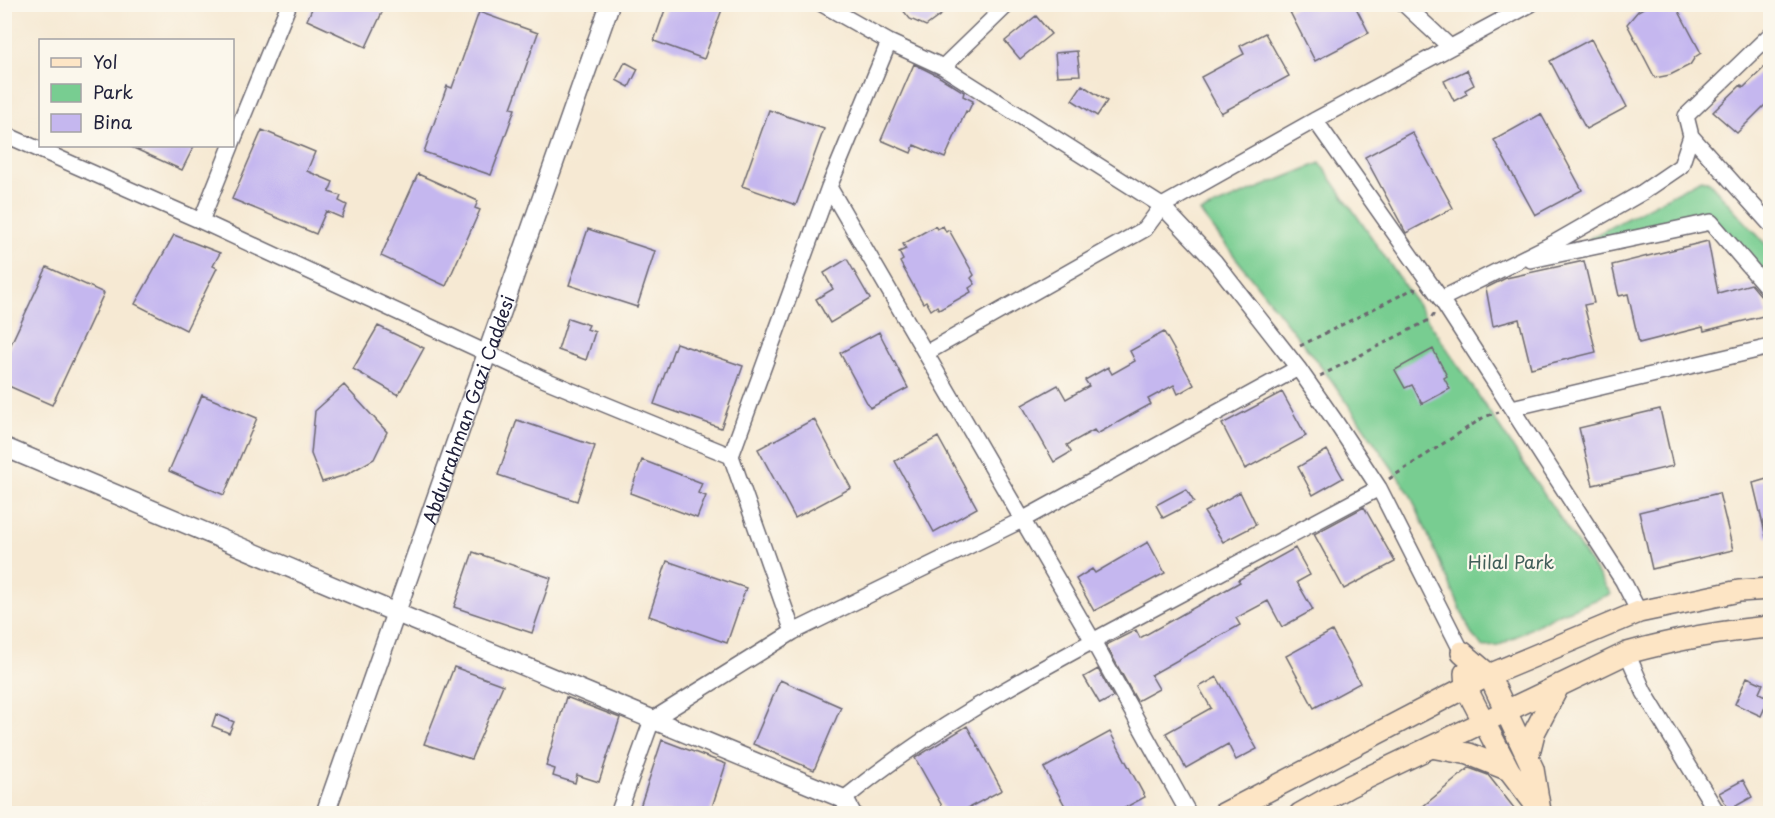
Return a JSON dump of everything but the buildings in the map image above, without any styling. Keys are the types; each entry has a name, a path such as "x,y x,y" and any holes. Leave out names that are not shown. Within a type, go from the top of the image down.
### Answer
{"main road":[{"path":"1223,813 1489,675 1639,612 1739,591 1770,589"},
{"path":"1300,813 1348,787 1627,653 1673,640 1770,627"},
{"path":"1462,652 1489,675 1533,769 1541,812"},
{"path":"1462,652 1466,688 1509,770 1541,812"},
{"path":"1528,757 1534,733 1558,685"},
{"path":"1431,747 1469,754 1509,770"}],"street":[{"path":"234,139 289,4"},
{"name":"Abdurrahman Gazi Caddesi","path":"325,813 610,4"},
{"path":"822,4 889,42 943,67 1162,206 1215,262 1298,368 1335,421 1378,488 1462,652"},
{"path":"943,67 1008,4"},
{"path":"1404,4 1450,47"},
{"path":"926,353 1145,229 1162,206 1315,120 1531,4"},
{"path":"1441,299 1511,265 1643,192 1681,166 1690,136 1686,116 1770,35"},
{"path":"793,632 731,456 829,187 889,42"},
{"path":"1315,120 1441,299 1623,581 1639,612"},
{"path":"4,134 201,221 543,379 731,456"},
{"path":"1690,136 1770,224"},
{"path":"201,221 231,147"},
{"path":"829,187 1093,641 1189,813"},
{"path":"1511,265 1711,222 1770,291"},
{"path":"1512,408 1770,347"},
{"path":"618,813 652,720 793,632 1022,520 1298,368"},
{"path":"4,447 652,720 848,806 876,773 945,725 1093,641 1378,488"},
{"path":"1627,653 1644,692 1718,813"}],"path":[{"path":"1286,354 1413,290 1441,299 1431,319 1307,382"},
{"path":"1378,488 1392,476 1484,417 1512,408"}],"green space":[{"name":"Hilal Park","path":"1320,163 1611,594 1554,616 1498,646 1483,647 1472,635 1410,494 1332,381 1200,212"},
{"path":"1701,179 1709,182 1770,249 1770,293 1703,223 1594,248 1588,239"}]}
